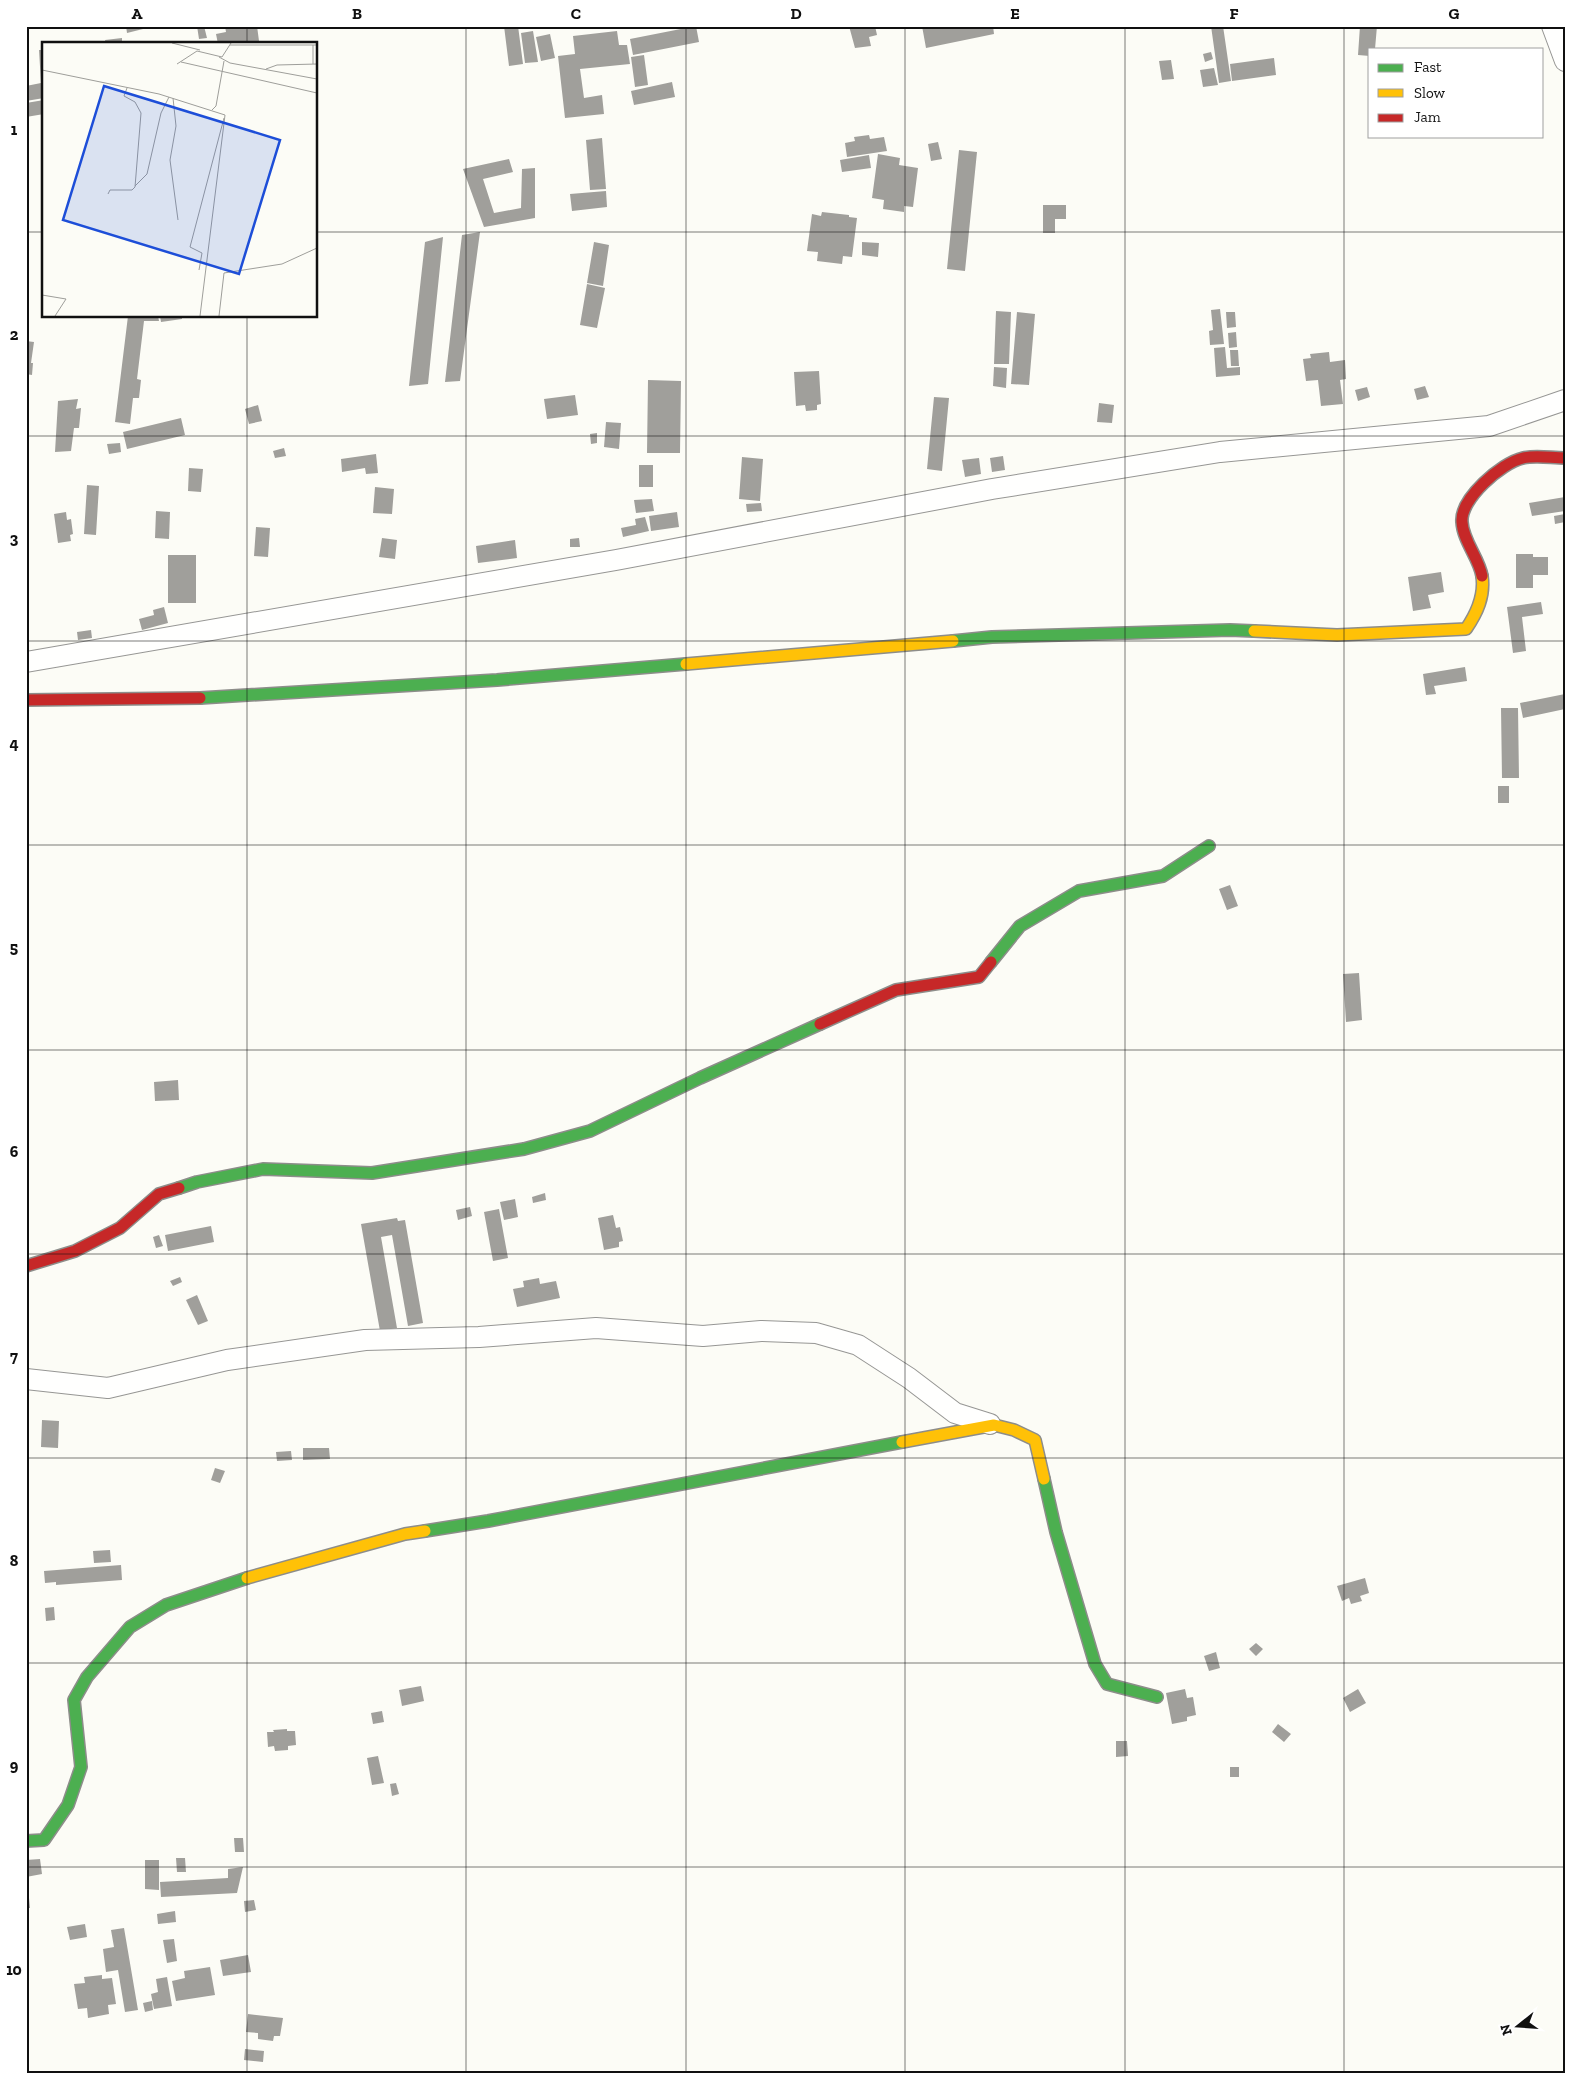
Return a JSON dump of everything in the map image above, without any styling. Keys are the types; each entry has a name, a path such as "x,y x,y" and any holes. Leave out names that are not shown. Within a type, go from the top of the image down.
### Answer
{"street":[{"path":"1552,26 1565,61"},
{"path":"26,662 606,562 983,491 1220,452 1489,426 1565,400"},
{"path":"26,700 175,699 497,680 992,637 1230,630 1337,636 1466,630 1482,602 1484,583 1479,561 1468,540 1462,520 1470,499 1485,482 1520,458 1565,458"},
{"path":"26,1266 75,1251 120,1228 159,1194 197,1182 263,1169 372,1173 524,1149 590,1131 709,1074 896,990 979,977 1020,926 1079,892 1163,876 1209,846"},
{"path":"26,1379 108,1388 227,1360 365,1340 479,1337 596,1328 703,1336 761,1331 816,1333 858,1345 909,1378 955,1413 1014,1430 1035,1440 1056,1532 1095,1664 1107,1684 1157,1697"},
{"path":"26,1842 44,1840 68,1805 81,1767 74,1700 83,1684 130,1627 166,1605 255,1575 404,1534 488,1522 723,1475 994,1425"}],"building":[{"path":"126,26 142,26 143,29 127,33"},
{"path":"197,26 204,26 207,38 199,39"},
{"path":"225,26 257,26 259,41 218,42 216,34 226,32"},
{"path":"504,26 518,26 523,64 509,66"},
{"path":"696,26 699,42 633,55 630,39"},
{"path":"849,26 875,26 877,35 869,37 871,46 855,48"},
{"path":"922,26 993,26 994,34 926,48"},
{"path":"1211,26 1223,26 1231,81 1219,83"},
{"path":"1360,26 1377,26 1375,48 1368,48 1368,56 1358,55"},
{"path":"533,31 538,62 525,63 521,33"},
{"path":"617,31 619,45 627,45 630,64 580,69 584,98 602,95 604,114 565,118 558,56 575,54 573,36"},
{"path":"550,34 555,58 541,61 536,37"},
{"path":"122,38 122,42 106,42 105,40"},
{"path":"39,50 42,50 42,98 26,101 26,86 41,83"},
{"path":"1211,52 1213,59 1205,62 1203,54"},
{"path":"644,55 648,85 635,87 631,57"},
{"path":"1274,58 1276,75 1232,81 1230,64"},
{"path":"1171,60 1174,79 1162,80 1159,61"},
{"path":"1214,68 1218,85 1203,87 1200,70"},
{"path":"672,82 675,97 634,105 631,91"},
{"path":"42,100 42,114 26,117 26,103"},
{"path":"869,135 870,139 884,137 887,151 847,157 845,143 855,141 854,137"},
{"path":"602,138 606,189 590,190 586,140"},
{"path":"938,142 942,159 931,161 928,144"},
{"path":"959,150 977,152 965,271 947,269"},
{"path":"878,154 900,158 899,165 918,168 913,207 904,206 904,212 883,209 884,200 872,198"},
{"path":"869,155 871,168 842,172 840,160"},
{"path":"509,159 513,172 483,179 494,213 521,208 522,169 535,168 535,218 484,227 463,169"},
{"path":"606,191 607,207 572,211 570,194"},
{"path":"1043,205 1066,205 1066,219 1055,219 1055,233 1043,233"},
{"path":"822,212 849,215 849,217 857,218 852,257 843,256 842,264 817,261 818,252 807,251 812,214 821,216"},
{"path":"480,232 460,381 445,382 462,235"},
{"path":"443,237 428,384 409,386 425,242"},
{"path":"594,242 609,245 603,286 587,283"},
{"path":"862,242 879,243 878,257 862,255"},
{"path":"587,284 605,288 597,328 580,325"},
{"path":"1220,309 1224,344 1210,345 1209,331 1213,330 1211,310"},
{"path":"996,311 1011,312 1009,364 994,364"},
{"path":"1017,312 1035,314 1029,385 1011,384"},
{"path":"1226,312 1235,312 1236,327 1227,328"},
{"path":"128,318 158,318 159,321 144,321 137,379 141,380 139,398 133,398 130,424 115,422"},
{"path":"160,318 182,318 182,319 161,322"},
{"path":"1236,332 1237,347 1229,348 1228,333"},
{"path":"26,341 34,342 31,363 33,363 32,375 26,374"},
{"path":"1225,347 1227,368 1240,367 1240,375 1216,377 1214,348"},
{"path":"1230,350 1238,350 1239,366 1231,366"},
{"path":"1329,352 1330,362 1345,360 1346,379 1340,380 1343,404 1321,406 1318,380 1306,381 1303,359 1311,358 1310,354"},
{"path":"994,367 1007,368 1006,388 993,386"},
{"path":"819,371 821,404 817,405 817,410 806,411 805,405 796,406 794,372"},
{"path":"648,380 681,381 680,453 647,453"},
{"path":"1425,386 1429,397 1417,400 1414,389"},
{"path":"1367,387 1370,397 1358,401 1355,390"},
{"path":"575,395 578,415 547,419 544,399"},
{"path":"934,397 949,398 942,471 927,469"},
{"path":"78,399 76,409 81,408 79,428 74,428 71,451 55,452 58,401"},
{"path":"1099,403 1114,405 1112,423 1097,422"},
{"path":"258,405 262,421 249,424 245,409"},
{"path":"181,418 185,435 127,449 123,432"},
{"path":"606,422 621,423 619,449 604,447"},
{"path":"597,433 597,443 591,444 590,434"},
{"path":"120,443 121,452 109,454 107,444"},
{"path":"284,448 286,456 275,458 273,451"},
{"path":"376,454 378,473 366,474 365,468 342,472 341,459"},
{"path":"1003,456 1005,470 992,472 990,458"},
{"path":"742,457 763,459 760,501 739,499"},
{"path":"979,458 981,474 965,477 962,460"},
{"path":"639,465 653,465 653,487 639,487"},
{"path":"189,468 203,469 201,492 188,491"},
{"path":"87,485 99,486 96,535 84,534"},
{"path":"375,487 394,489 392,514 373,513"},
{"path":"1565,497 1565,511 1532,516 1529,503"},
{"path":"652,499 654,511 636,513 634,500"},
{"path":"761,503 762,511 747,512 746,504"},
{"path":"156,511 170,512 169,539 155,538"},
{"path":"66,512 67,520 71,519 73,534 70,535 71,541 58,543 54,514"},
{"path":"677,512 679,527 651,531 649,516"},
{"path":"1565,514 1565,522 1555,524 1554,516"},
{"path":"645,517 649,531 623,537 621,528 636,525 635,519"},
{"path":"256,527 270,528 268,557 254,556"},
{"path":"382,538 397,540 395,559 379,557"},
{"path":"579,538 580,547 570,547 570,539"},
{"path":"515,540 517,558 478,563 476,546"},
{"path":"1516,554 1533,554 1533,557 1548,557 1548,575 1533,575 1533,588 1516,588"},
{"path":"168,555 196,555 196,603 168,603"},
{"path":"1441,572 1444,592 1428,595 1431,608 1413,611 1408,577"},
{"path":"1541,602 1543,614 1522,617 1526,651 1513,653 1507,607"},
{"path":"164,607 168,623 142,630 139,619 154,615 153,610"},
{"path":"91,630 92,638 78,640 77,632"},
{"path":"1465,667 1467,681 1434,686 1436,694 1426,695 1423,674"},
{"path":"1565,694 1565,709 1523,718 1520,703"},
{"path":"1501,708 1518,708 1519,778 1502,778"},
{"path":"1498,786 1509,786 1509,803 1498,803"},
{"path":"1230,885 1238,906 1227,910 1219,889"},
{"path":"1359,973 1362,1020 1346,1022 1343,974"},
{"path":"178,1080 179,1100 155,1101 154,1082"},
{"path":"545,1193 546,1200 533,1203 532,1197"},
{"path":"515,1199 518,1217 504,1220 500,1202"},
{"path":"470,1207 472,1216 458,1220 456,1210"},
{"path":"499,1209 508,1258 493,1261 484,1212"},
{"path":"613,1215 616,1228 620,1227 623,1241 619,1242 619,1247 604,1250 598,1218"},
{"path":"397,1218 398,1221 405,1220 423,1323 408,1326 392,1235 381,1237 397,1328 380,1331 361,1224"},
{"path":"211,1226 214,1242 168,1251 165,1235"},
{"path":"159,1235 163,1246 156,1248 153,1237"},
{"path":"180,1277 182,1282 173,1286 170,1281"},
{"path":"539,1278 540,1284 556,1281 560,1298 517,1307 513,1289 524,1287 523,1281"},
{"path":"197,1295 208,1321 198,1325 186,1300"},
{"path":"42,1420 59,1421 58,1448 41,1447"},
{"path":"303,1448 329,1448 330,1459 303,1460"},
{"path":"291,1451 292,1460 277,1461 276,1452"},
{"path":"215,1468 225,1471 220,1483 211,1480"},
{"path":"110,1550 111,1562 94,1563 93,1551"},
{"path":"121,1565 122,1580 56,1585 56,1582 45,1583 44,1571"},
{"path":"1365,1578 1369,1593 1360,1596 1362,1601 1351,1604 1349,1598 1342,1601 1337,1586"},
{"path":"54,1607 55,1620 46,1621 45,1608"},
{"path":"1256,1643 1263,1649 1256,1656 1249,1649"},
{"path":"1216,1652 1220,1668 1209,1671 1204,1656"},
{"path":"421,1686 424,1701 402,1706 399,1690"},
{"path":"1185,1689 1187,1698 1193,1697 1196,1715 1187,1717 1187,1721 1172,1724 1166,1693"},
{"path":"1358,1689 1366,1703 1350,1712 1343,1698"},
{"path":"382,1711 384,1722 373,1724 371,1713"},
{"path":"1278,1724 1291,1734 1284,1742 1272,1732"},
{"path":"287,1729 287,1731 295,1731 296,1745 288,1746 288,1750 275,1751 274,1746 268,1747 267,1732"},
{"path":"1116,1741 1127,1741 1128,1756 1116,1757"},
{"path":"378,1756 384,1783 372,1785 367,1758"},
{"path":"1230,1767 1239,1767 1239,1777 1230,1777"},
{"path":"396,1783 399,1794 392,1796 390,1784"},
{"path":"234,1838 243,1838 244,1852 235,1852"},
{"path":"176,1858 185,1858 186,1872 177,1872"},
{"path":"40,1859 42,1874 26,1877 26,1860"},
{"path":"145,1860 159,1860 159,1890 145,1889"},
{"path":"243,1867 237,1893 161,1897 160,1882 228,1878 228,1869"},
{"path":"26,1888 28,1888 30,1908 26,1908"},
{"path":"254,1900 256,1910 245,1912 244,1901"},
{"path":"175,1911 176,1922 158,1924 157,1914"},
{"path":"85,1924 87,1937 70,1940 67,1927"},
{"path":"124,1928 138,2010 125,2012 118,1970 106,1972 103,1949 114,1947 111,1930"},
{"path":"174,1939 177,1961 167,1963 163,1940"},
{"path":"248,1955 251,1972 223,1976 220,1960"},
{"path":"210,1967 215,1995 176,2001 172,1981 185,1978 184,1971"},
{"path":"102,1975 102,1979 112,1978 116,2004 108,2005 109,2014 88,2018 87,2008 78,2009 74,1984 85,1983 84,1977"},
{"path":"167,1977 172,2006 154,2009 151,1994 158,1992 156,1979"},
{"path":"152,2001 153,2010 145,2012 143,2003"},
{"path":"248,2014 283,2018 280,2036 274,2036 273,2041 258,2039 258,2033 246,2032"},
{"path":"245,2049 264,2051 263,2062 244,2060"}],"traffic: fast":[{"path":"953,641 992,637 1230,630 1254,631"},
{"path":"200,698 497,680 686,664"},
{"path":"991,962 1020,926 1079,891 1163,876 1209,846"},
{"path":"179,1188 197,1182 263,1169 372,1173 524,1149 590,1131 700,1078 820,1024"},
{"path":"425,1531 488,1521 902,1442"},
{"path":"1044,1479 1056,1532 1095,1664 1107,1684 1157,1697"},
{"path":"26,1841 44,1840 68,1805 81,1767 74,1700 87,1677 130,1627 166,1605 247,1578"}],"traffic: slow":[{"path":"1254,631 1337,635 1466,629 1474,617 1479,604 1483,583 1482,576"},
{"path":"686,664 953,641"},
{"path":"902,1442 994,1425 1014,1430 1035,1440 1044,1479"},
{"path":"247,1578 405,1534 425,1531"}],"traffic: jam":[{"path":"1482,576 1465,536 1462,522 1463,513 1475,493 1494,474 1514,461 1533,457 1565,458"},
{"path":"26,700 200,698"},
{"path":"820,1024 896,990 979,977 991,962"},
{"path":"26,1266 75,1251 120,1228 159,1194 179,1188"}]}
